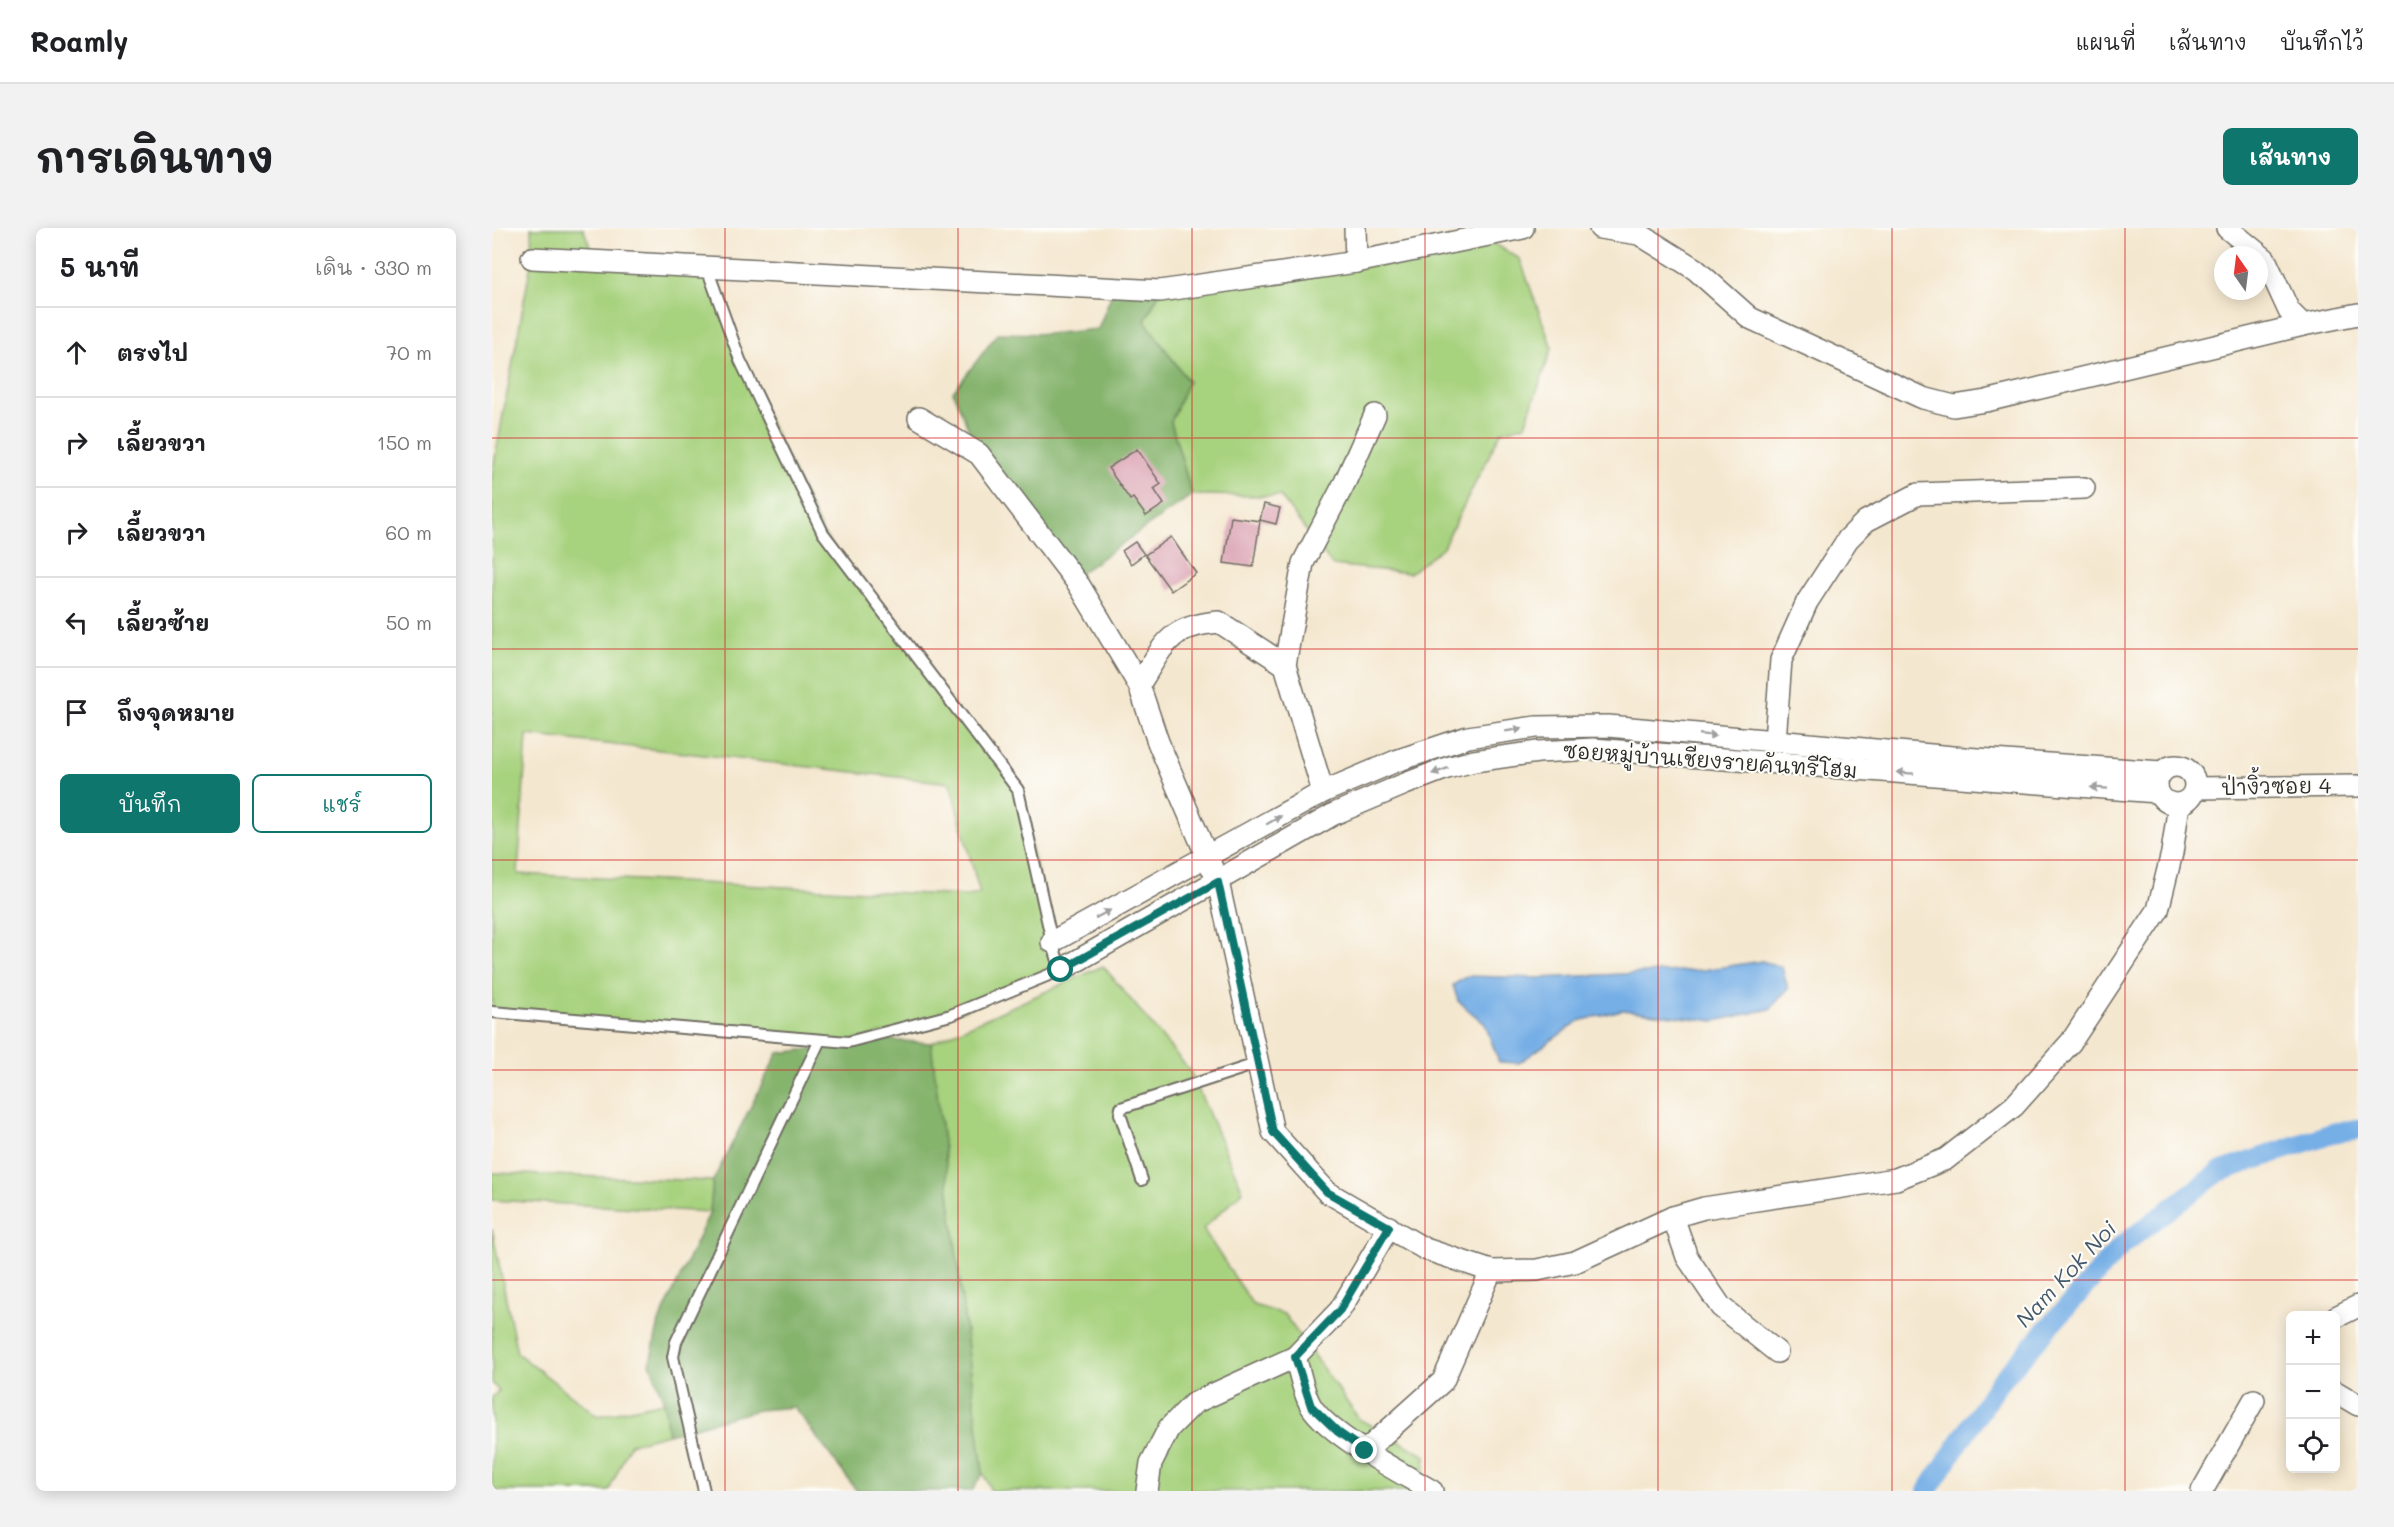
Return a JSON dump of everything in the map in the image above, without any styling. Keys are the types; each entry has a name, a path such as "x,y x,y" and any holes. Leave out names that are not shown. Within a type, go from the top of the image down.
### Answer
{"street":[{"path":"1355,228 1356,262"},
{"path":"532,258 1160,291 1356,262 1523,228"},
{"path":"1600,228 1639,234 1695,269 1750,318 1923,398 1954,406 1986,401 2303,325 2358,314"},
{"path":"2228,228 2265,259 2289,310 2303,325"},
{"path":"1323,792 1285,665 1304,563 1345,482 1375,415"},
{"path":"919,418 979,454 1079,585 1138,685 1158,742 1218,882 1273,1132 1327,1192 1425,1250 1491,1271 1537,1270 1575,1262 1673,1217 1704,1208 1896,1179 1946,1159 2014,1106 2071,1042 2158,910 2172,853 2179,804"},
{"path":"1775,741 1781,660 1807,602 1848,539 1866,521 1918,494 2084,488"},
{"path":"1138,685 1171,636 1186,627 1202,623 1219,622 1285,665"},
{"path":"1052,942 1323,792 1395,761 1471,749 1536,727 1608,726 1775,741 1962,768"},
{"name":"ซอยหมู่บ้านเชียงรายคันทรีโฮม","path":"1061,970 1334,814 1447,768 1471,749 1538,752 1607,751 1962,768 2159,782"},
{"path":"2171,766 2184,767 2194,778 2195,788 2188,800 2179,804 2166,801 2159,782 2171,766"},
{"name":"ป่างิ้วซอย 4","path":"2195,788 2358,786"},
{"path":"1673,1217 1687,1257 1721,1307 1777,1352"},
{"path":"1147,1491 1151,1463 1169,1428 1194,1403 1295,1357 1340,1310 1389,1227"},
{"path":"1365,1451 1443,1381 1491,1271"},
{"path":"2340,1315 2358,1306"},
{"path":"1295,1357 1311,1406 1338,1432 1365,1451 1432,1491"},
{"path":"2340,1394 2358,1405"},
{"path":"2202,1491 2254,1400"}],"lane":[{"path":"492,1012 848,1042 951,1015 1061,970 1052,942 1018,790 823,533 740,360 707,268"},
{"path":"1607,751 1608,726"},
{"path":"1323,792 1334,814"},
{"path":"704,1491 673,1357 676,1342 820,1040"},
{"path":"1142,1180 1120,1114 1121,1108 1259,1063"}],"green space":[{"path":"531,228 583,228 594,257 707,268 740,360 823,533 1018,790 1061,970 951,1015 848,1042 492,1012 492,474 532,258","holes":["527,735 950,783 980,894 967,896 518,874"]},
{"path":"1481,236 1520,259 1552,348 1525,425 1501,432 1443,547 1410,573 1332,565 1280,496 1192,495 1171,422 1188,381 1145,321 1160,291"},
{"path":"1114,288 1160,291 1145,321 1188,381 1171,422 1192,495 1073,578 979,454 953,392 998,333 1048,334 1098,329"},
{"path":"1103,966 1190,1071 1243,1191 1203,1229 1253,1305 1284,1314 1359,1419 1426,1456 1422,1491 991,1491 983,1473 931,1043"},
{"path":"889,1040 931,1043 983,1473 972,1491 857,1491 794,1407 758,1410 668,1434 664,1402 650,1363 659,1322 710,1212 713,1181 778,1053"},
{"path":"492,1173 713,1181 710,1212 492,1200"},
{"path":"492,1229 517,1353 598,1416 664,1402 668,1434 630,1444 609,1491 498,1491 492,1487 492,1397 499,1391 492,1383"}],"water":[{"path":"1762,961 1782,967 1788,989 1770,1009 1715,1021 1622,1010 1579,1021 1519,1063 1499,1062 1485,1024 1458,1001 1453,985 1467,976 1540,978 1703,970"}],"building":[{"path":"1137,449 1161,484 1154,489 1164,504 1146,516 1133,498 1130,500 1108,468"},
{"path":"1264,504 1280,508 1276,524 1260,520"},
{"path":"1231,517 1260,521 1253,567 1224,563"},
{"path":"1171,537 1196,573 1171,591 1145,555"},
{"path":"1135,542 1144,554 1131,564 1122,551"}],"waterway":[{"name":"Nam Kok Noi","path":"1927,1491 1998,1384 2122,1245 2219,1172 2332,1133 2358,1129"}],"route":[{"path":"1061,970 1218,882 1273,1132 1327,1192 1389,1227 1340,1310 1295,1357 1311,1406 1338,1432 1365,1451"}]}
